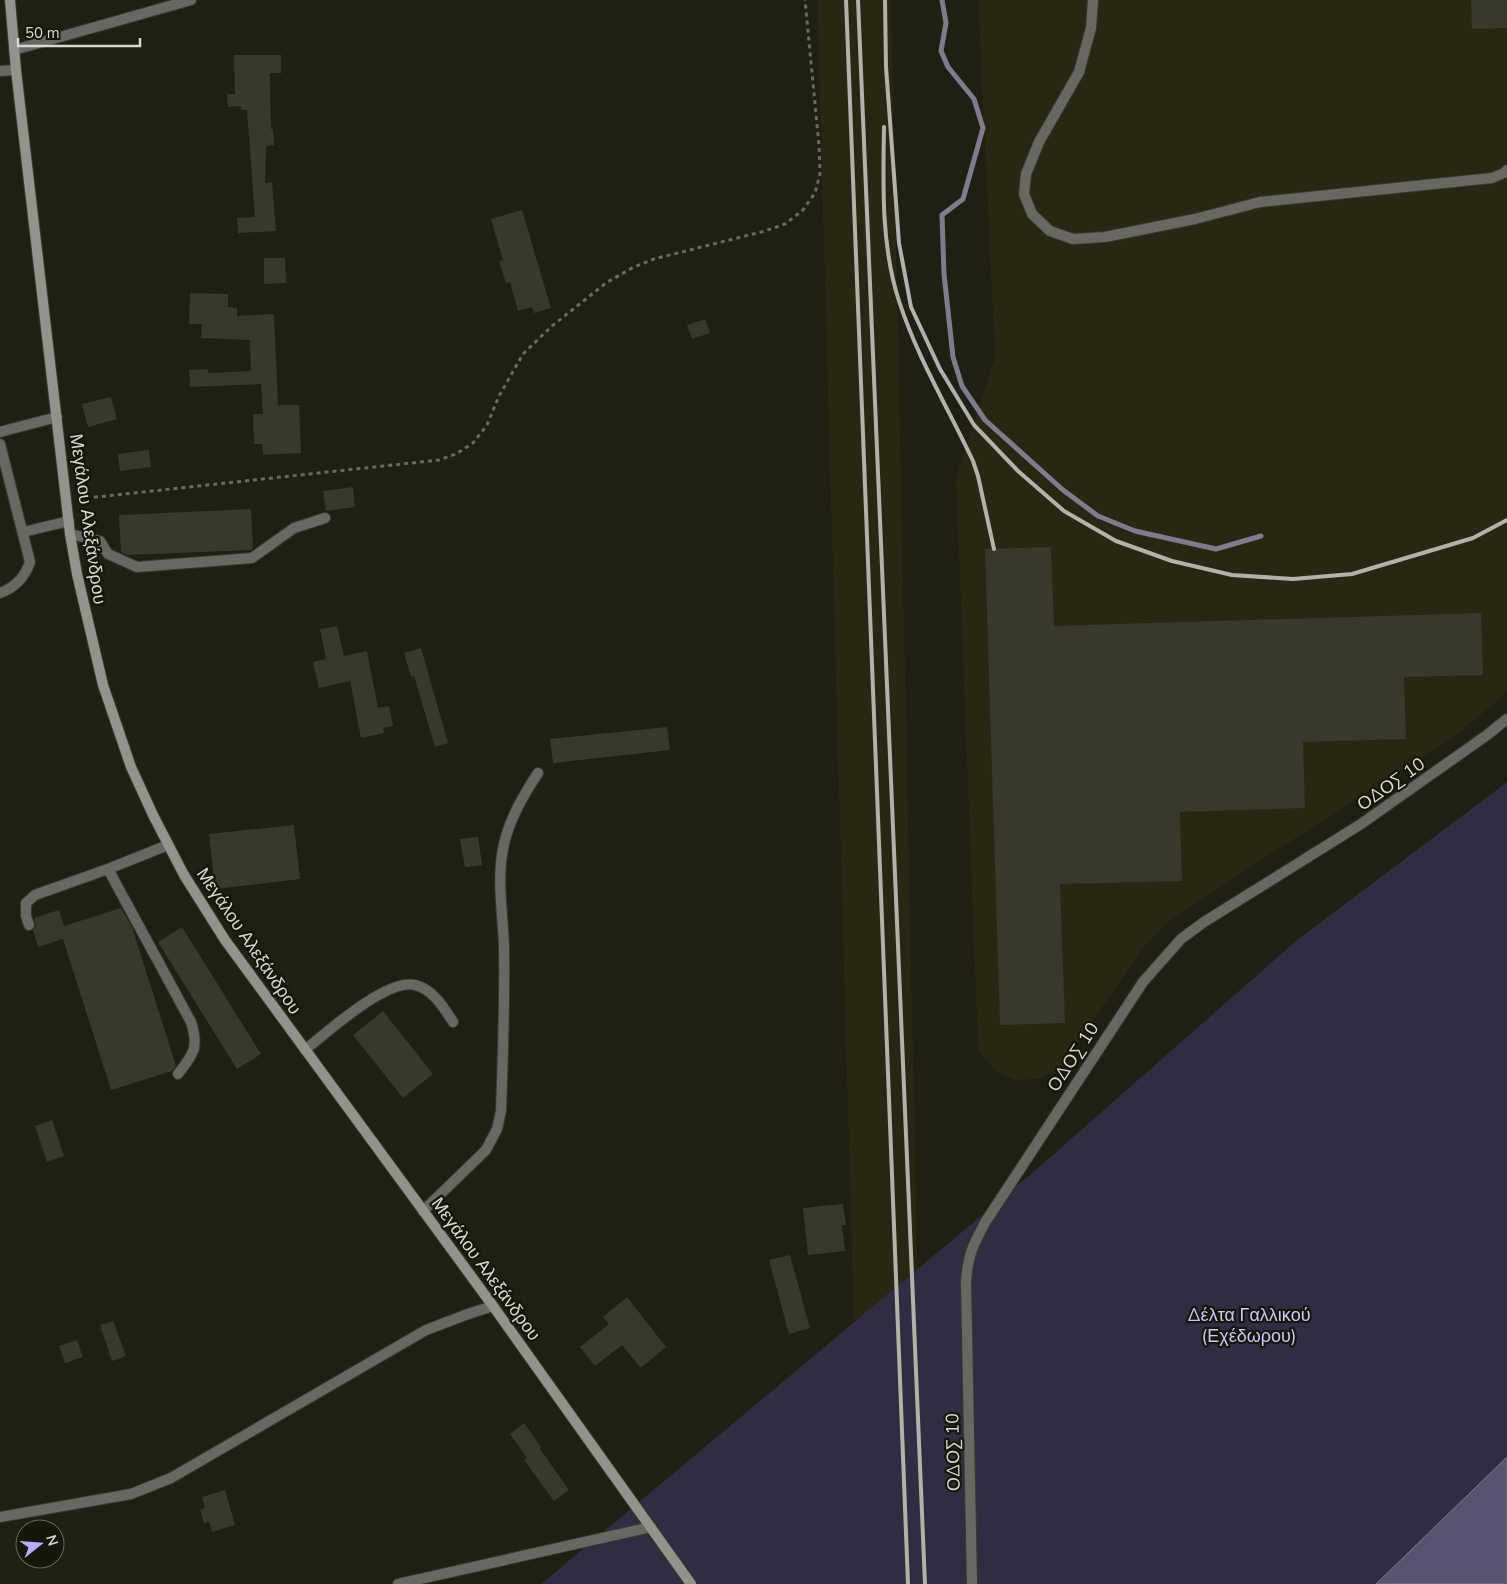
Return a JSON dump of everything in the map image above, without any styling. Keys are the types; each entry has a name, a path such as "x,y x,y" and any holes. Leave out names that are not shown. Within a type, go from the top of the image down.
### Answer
{"street":[{"name":"Μεγάλου Αλεξάνδρου","path":"10,0 16,70 58,417 70,534 85,611 103,685 131,767 184,875 224,940 493,1306 691,1584"},
{"path":"14,50 191,0"},
{"path":"1093,0 1091,28 1079,72 1039,142 1026,174 1024,194 1032,214 1050,231 1073,239 1105,237 1195,219 1260,202 1492,178 1507,170"},
{"path":"0,71 16,70"},
{"path":"0,432 58,417"},
{"path":"0,444 30,562 27,572 10,590 0,594"},
{"path":"70,534 100,541 108,554 119,560 137,566 147,566 252,558 294,528 325,518"},
{"path":"23,532 69,521"},
{"name":"ΟΔΟΣ 10","path":"972,1584 966,1282 967,1261 974,1242 986,1221 1143,982 1182,939 1204,922 1361,824 1507,719"},
{"path":"423,1211 486,1150 496,1129 501,1110 504,945 500,865 512,816 538,773"},
{"path":"29,925 26,916 26,903 35,895 168,845"},
{"path":"108,869 191,1022 196,1046 178,1074"},
{"path":"305,1050 378,994 396,986 414,984 425,988 441,1004 453,1022"},
{"path":"0,1517 131,1494 171,1478 426,1330 493,1306"},
{"path":"398,1584 651,1527"}],"path":[{"path":"67,500 438,460 456,454 472,443 487,425 499,396 523,354 552,326 606,283 654,258 765,232 785,224 803,210 815,194 820,174 819,144 805,0"}],"shaded area":[{"path":"817,0 891,0 924,1584 861,1584"},
{"path":"978,0 1507,0 1507,693 1456,735 1169,921 1142,949 1062,1066 1041,1079 1016,1080 996,1072 978,1050 956,478 995,357"},
{"path":"1507,1457 1507,1584 1376,1584"}],"green space":[{"name":"Δέλτα Γαλλικού (Εχέδωρου)","path":"1507,782 1507,1584 541,1584 1030,1175 1297,940"}],"building":[{"path":"1471,0 1507,0 1507,28 1472,29"},
{"path":"234,55 281,55 281,73 270,73 271,129 273,129 274,145 266,146 265,183 272,182 276,231 238,233 237,218 255,217 247,110 241,110 241,106 228,107 227,94 235,94"},
{"path":"522,210 551,308 534,313 532,307 518,311 510,282 506,283 499,261 503,260 491,219"},
{"path":"264,258 285,258 286,283 264,284"},
{"path":"190,293 228,294 228,307 237,308 237,316 274,314 278,405 299,405 301,453 263,455 262,444 254,444 253,414 263,414 261,384 190,387 189,370 208,369 208,373 251,371 250,340 201,338 202,324 189,324"},
{"path":"705,319 710,333 692,339 687,325"},
{"path":"111,397 117,419 88,427 82,404"},
{"path":"149,450 151,467 120,471 118,454"},
{"path":"353,487 355,507 326,511 323,491"},
{"path":"251,509 253,549 251,550 127,555 121,552 119,515"},
{"path":"1051,547 1054,626 1481,613 1483,675 1404,677 1406,739 1303,742 1305,808 1180,812 1182,881 1060,884 1065,1023 1000,1025 985,549"},
{"path":"337,626 344,656 367,651 378,708 389,706 393,726 383,728 384,733 361,738 350,681 319,688 313,662 326,659 320,629"},
{"path":"421,648 448,743 435,747 414,676 411,677 404,653"},
{"path":"667,727 670,750 553,763 550,739"},
{"path":"294,825 300,879 215,889 209,834"},
{"path":"478,837 482,865 465,867 460,839"},
{"path":"121,908 132,927 176,1066 172,1071 111,1090 63,939 38,947 33,930 36,926 34,918 59,910 64,926"},
{"path":"182,927 261,1054 237,1069 158,942"},
{"path":"383,1011 433,1074 403,1098 353,1035"},
{"path":"52,1120 64,1156 47,1162 35,1126"},
{"path":"843,1204 846,1225 842,1225 845,1251 808,1255 803,1208"},
{"path":"790,1255 810,1328 789,1334 769,1260"},
{"path":"627,1297 666,1347 641,1368 622,1345 595,1366 580,1347 609,1324 603,1317"},
{"path":"113,1321 126,1356 112,1361 100,1325"},
{"path":"77,1340 83,1357 65,1363 59,1346"},
{"path":"524,1423 569,1490 554,1501 524,1460 527,1458 510,1434"},
{"path":"225,1490 235,1525 212,1532 209,1522 204,1523 200,1510 205,1508 202,1497"}],"waterway":[{"path":"942,0 946,23 941,51 948,67 974,99 983,128 963,199 942,215 944,274 953,357 962,386 985,420 1063,490 1098,516 1135,531 1216,549 1261,536"}],"railway":[{"path":"846,0 908,1584"},
{"path":"858,0 925,1584"},
{"path":"885,0 886,67 899,243 911,307 940,369 974,425 1018,471 1064,511 1116,541 1172,561 1232,575 1293,579 1352,574 1473,538 1507,520"},
{"path":"884,127 884,215 893,280 906,322 933,382 973,461 994,549"}]}
